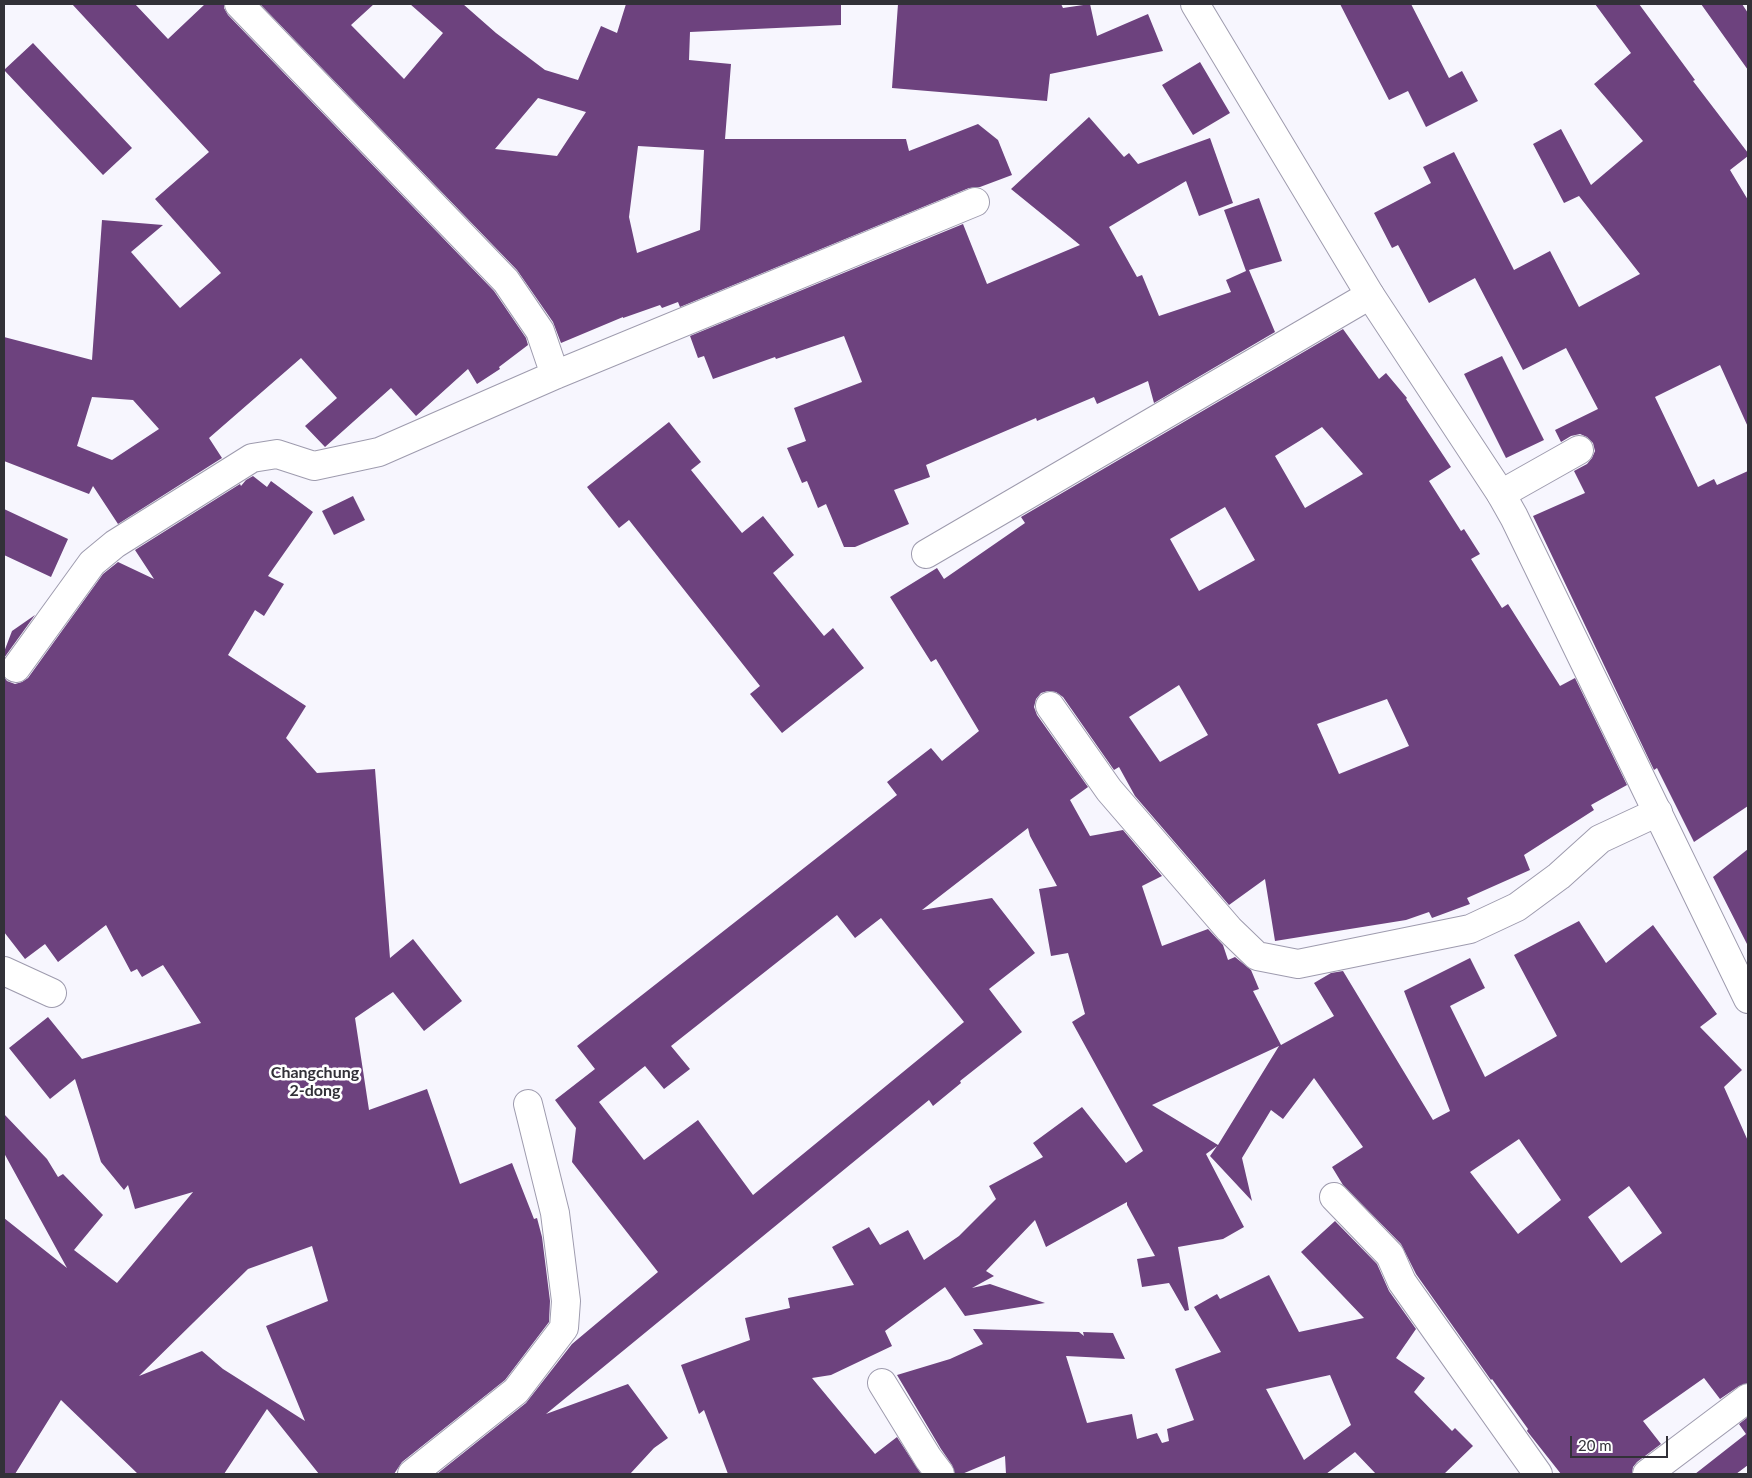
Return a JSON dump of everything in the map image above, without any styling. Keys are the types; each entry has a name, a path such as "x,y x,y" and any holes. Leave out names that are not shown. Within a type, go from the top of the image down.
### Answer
{"street":[{"path":"239,4 506,281 540,331 555,375"},
{"path":"1195,4 1370,295 1501,494 1519,526 1748,999"},
{"path":"16,668 92,563 116,544 252,458 277,454 314,466 379,452 555,375 975,202"},
{"path":"926,554 1370,295"},
{"path":"1501,494 1579,450"},
{"path":"1050,706 1109,790 1229,929 1257,956 1298,964 1470,929 1517,907 1559,876 1600,839 1658,812"},
{"path":"4,971 52,993"},
{"path":"412,1474 516,1391 564,1328 566,1301 555,1213 528,1104"},
{"path":"1334,1196 1390,1255 1402,1282 1538,1474"},
{"path":"882,1383 928,1458 940,1474"},
{"path":"1647,1474 1748,1398"}],"building":[{"path":"72,4 135,4 168,39 205,4 224,4 228,15 494,291 526,338 528,345 499,367 500,369 477,384 468,369 416,416 391,388 325,447 305,426 337,398 301,358 209,438 222,458 118,524 93,486 89,494 4,461 4,337 92,360 102,220 163,225 131,252 180,308 221,273 155,199 209,152","holes":["92,397 133,400 159,429 112,460 77,446"]},
{"path":"260,4 374,4 351,25 404,79 443,33 410,4 463,4 496,33 545,70 578,80 601,26 617,33 626,4 841,4 841,25 690,32 689,60 731,64 725,139 906,139 909,151 978,124 998,140 1012,175 980,187 969,188 680,307 678,302 662,308 660,305 623,317 561,343 553,322 517,270","holes":["538,98 586,112 557,156 495,149","638,146 704,150 700,230 637,253 629,217"]},
{"path":"898,4 1061,4 1063,8 1090,4 1097,36 1148,14 1163,51 1050,74 1047,101 892,88"},
{"path":"1340,4 1411,4 1449,78 1462,71 1478,101 1426,127 1408,91 1389,100"},
{"path":"1595,4 1639,4 1695,80 1693,81 1748,153 1748,156 1730,170 1748,200 1748,427 1720,365 1655,397 1698,487 1714,479 1717,485 1748,471 1748,806 1694,842 1657,768 1654,770 1533,516 1585,493 1574,471 1587,464 1592,458 1595,451 1593,443 1587,437 1580,434 1571,436 1561,442 1555,430 1598,409 1566,348 1523,370 1475,278 1429,303 1398,245 1392,248 1374,213 1431,183 1423,167 1454,152 1514,270 1550,251 1579,307 1640,274 1579,196 1564,203 1533,144 1561,129 1591,185 1643,141 1594,84 1631,53"},
{"path":"1701,4 1742,4 1748,13 1748,70"},
{"path":"33,43 132,148 103,175 4,70"},
{"path":"1200,62 1230,113 1193,135 1162,85"},
{"path":"1089,117 1124,157 1129,153 1138,164 1210,138 1233,203 1199,216 1186,181 1109,227 1137,277 1142,275 1159,316 1231,292 1226,280 1246,271 1224,210 1259,198 1282,261 1249,270 1275,332 1154,403 1148,381 1097,404 1094,397 1037,421 1036,418 926,465 930,477 894,490 909,524 855,547 844,547 826,504 818,508 807,481 802,483 787,448 806,441 794,408 862,382 844,336 776,359 775,357 713,379 704,356 698,358 690,336 963,224 987,284 1080,245 1011,189"},
{"path":"1343,329 1379,379 1386,373 1407,398 1451,467 1429,481 1461,531 1464,529 1480,554 1471,559 1502,608 1508,604 1560,686 1575,678 1627,785 1591,805 1594,810 1524,855 1530,870 1467,898 1470,904 1432,918 1429,912 1406,920 1275,941 1265,879 1229,905 1135,796 1119,767 1114,770 1063,697 1056,692 1048,691 1041,693 1036,699 1034,707 1037,715 1088,787 1070,800 1090,836 1123,830 1162,876 1142,886 1162,946 1208,929 1223,945 1228,960 1235,957 1251,970 1259,989 1253,991 1281,1045 1334,1016 1314,983 1331,973 1343,971 1433,1120 1450,1111 1404,991 1470,958 1485,988 1450,1006 1485,1077 1557,1036 1514,955 1579,921 1606,963 1653,925 1717,1014 1700,1027 1742,1070 1724,1087 1748,1141 1748,1383 1739,1386 1720,1399 1704,1378 1643,1421 1661,1444 1637,1462 1633,1467 1632,1474 1561,1474 1527,1431 1528,1429 1416,1274 1401,1244 1343,1185 1332,1167 1363,1147 1314,1078 1283,1119 1271,1110 1242,1158 1252,1201 1210,1156 1217,1146 1206,1154 1244,1227 1223,1239 1178,1247 1189,1310 1185,1311 1169,1283 1142,1287 1137,1259 1155,1256 1127,1202 1046,1247 1035,1220 986,1271 994,1276 972,1288 990,1284 1045,1303 965,1316 945,1287 885,1331 892,1346 831,1375 812,1378 875,1454 897,1437 921,1474 728,1474 704,1410 699,1414 681,1365 750,1340 745,1318 790,1308 788,1298 854,1285 832,1247 869,1227 880,1245 908,1230 924,1260 959,1236 996,1199 989,1186 1043,1157 1033,1143 1082,1107 1126,1163 1143,1151 1072,1022 1085,1014 1068,953 1051,956 1039,889 1057,886 1030,836 1028,828 922,910 992,898 1035,953 989,989 1022,1032 960,1081 961,1083 933,1106 929,1100 546,1414 628,1384 668,1438 654,1448 630,1474 437,1474 526,1403 572,1344 658,1272 572,1162 576,1128 555,1100 595,1069 577,1046 897,795 887,782 931,748 942,761 979,731 936,659 931,662 890,597 937,568 944,579 1025,523 1021,517","holes":["1322,427 1363,474 1305,508 1275,456","1225,507 1255,560 1199,591 1170,539","1179,685 1208,735 1160,762 1129,717","1387,699 1409,746 1339,774 1317,724","837,915 855,938 881,918 964,1022 753,1195 698,1120 644,1160 599,1102 645,1066 664,1089 690,1069 671,1046","1279,1046 1218,1145 1152,1105","1519,1139 1561,1200 1518,1234 1470,1172","1629,1186 1662,1233 1621,1263 1588,1217"]},
{"path":"1502,356 1544,440 1506,458 1464,374"},
{"path":"669,422 701,462 691,470 742,533 763,516 794,555 773,573 824,636 833,628 864,668 782,733 750,694 760,686 629,520 619,528 587,487"},
{"path":"253,476 267,487 271,481 313,512 268,576 284,584 264,616 255,610 228,655 306,706 286,738 317,773 375,769 390,958 413,939 462,1001 424,1031 393,992 355,1018 369,1110 427,1089 460,1184 512,1163 534,1219 537,1218 542,1237 550,1301 549,1322 505,1380 402,1462 394,1474 319,1474 267,1409 224,1474 138,1474 61,1400 15,1474 4,1474 4,1218 67,1268 4,1153 4,1114 47,1159 58,1177 63,1174 103,1215 74,1250 117,1283 193,1192 135,1209 128,1185 124,1190 101,1162 75,1079 50,1099 9,1048 48,1017 82,1059 201,1023 163,965 142,977 137,969 131,972 106,925 58,962 45,944 25,959 4,932 4,677 7,681 15,684 28,678 103,574 118,562 154,579 135,550 240,484 241,486","holes":["312,1246 328,1301 266,1326 305,1421 223,1369 202,1351 139,1376 248,1269"]},
{"path":"353,496 365,520 334,535 322,511"},
{"path":"4,509 68,539 51,577 4,555"},
{"path":"35,615 4,658 4,652 12,631"},
{"path":"1748,849 1748,946 1713,877"},
{"path":"1335,1221 1377,1264 1389,1291 1416,1329 1396,1358 1425,1378 1414,1392 1452,1431 1455,1428 1473,1446 1444,1474 1376,1474 1355,1452 1326,1474 1006,1474 1005,1456 962,1474 955,1474 952,1465 897,1375 950,1359 983,1344 973,1329 1079,1332 1084,1336 1083,1332 1113,1333 1125,1359 1066,1356 1087,1423 1132,1414 1137,1439 1157,1433 1162,1443 1169,1441 1167,1429 1194,1420 1175,1369 1221,1352 1194,1307 1217,1294 1220,1299 1269,1275 1299,1332 1364,1318 1301,1252","holes":["1330,1375 1351,1425 1304,1460 1266,1389"]},
{"path":"1748,1417 1748,1465 1736,1474 1695,1474 1746,1434 1739,1424"}],"district":[{"name":"Changchung 2-dong","path":"315,1082"}]}
